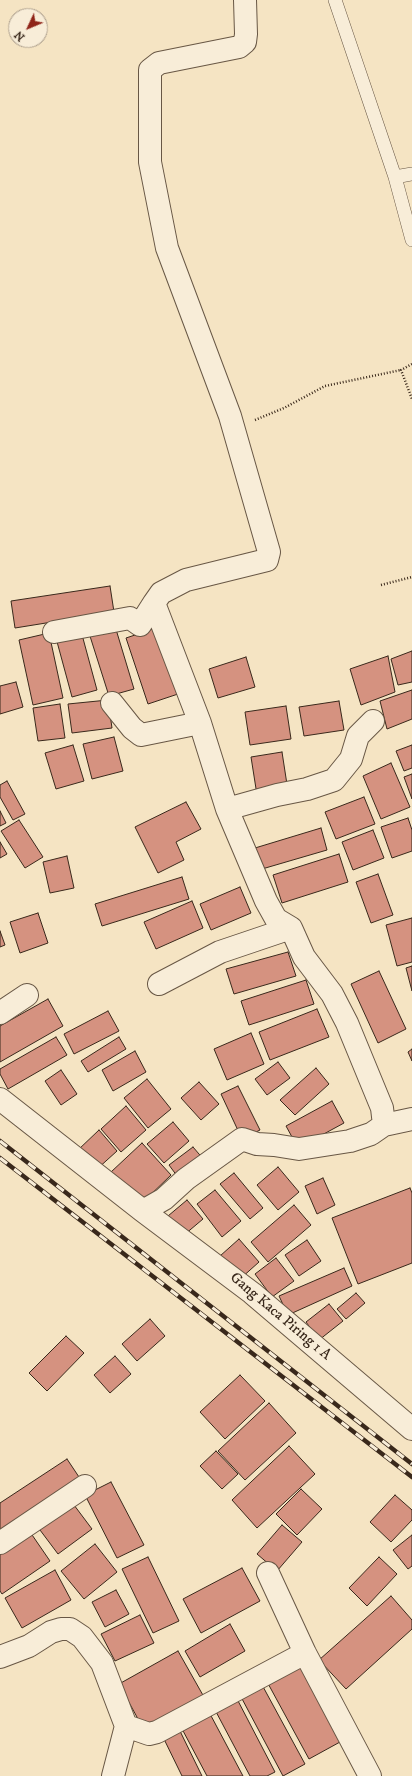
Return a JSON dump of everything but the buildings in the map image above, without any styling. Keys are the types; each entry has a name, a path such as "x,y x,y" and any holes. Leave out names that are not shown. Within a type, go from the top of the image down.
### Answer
{"street":[{"path":"54,632 130,618 140,625 161,593 186,580 267,560 269,552 230,416 167,248 150,162 150,70 159,63 239,47 245,42 246,34 244,0"},
{"path":"154,602 200,723 227,809 266,900 276,919 291,928 304,956 332,994 347,1023 382,1108 384,1125"},
{"path":"112,703 132,728 141,735 200,723"},
{"path":"227,809 277,795 307,789 334,780 351,759 358,736 373,721"},
{"path":"159,984 220,952 291,928"},
{"path":"0,1013 27,995"},
{"name":"Gang Kaca Piring 1 A","path":"0,1099 143,1211 252,1293 412,1429"},
{"path":"143,1211 164,1199 186,1179 242,1139 257,1144 299,1149 350,1141 371,1134 384,1125 412,1119"},
{"path":"0,1543 85,1486"},
{"path":"268,1573 305,1653 370,1776"},
{"path":"0,1657 30,1646 51,1632 70,1629 82,1637 102,1663 126,1726 113,1776"},
{"path":"126,1726 149,1734 157,1732 305,1653"}],"lane":[{"path":"334,0 395,177 412,240"},
{"path":"395,177 412,174"}],"path":[{"path":"251,423 261,416 284,408 325,386 401,370 412,364"},
{"path":"401,370 412,399"},
{"path":"381,585 412,577"}],"railway":[{"path":"0,1141 412,1464"},
{"path":"0,1158 412,1477"}]}
